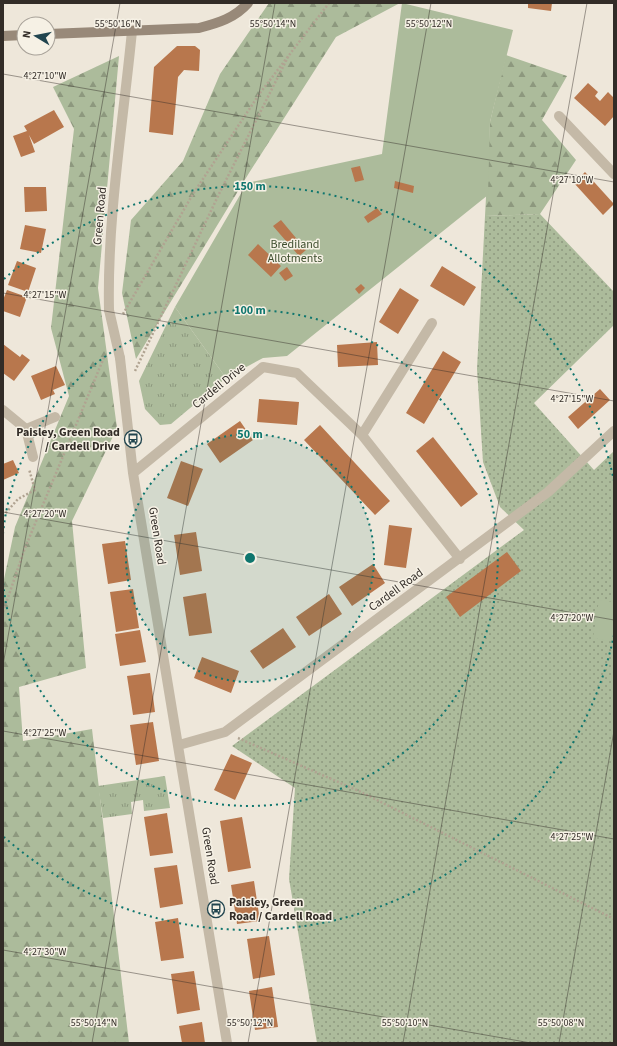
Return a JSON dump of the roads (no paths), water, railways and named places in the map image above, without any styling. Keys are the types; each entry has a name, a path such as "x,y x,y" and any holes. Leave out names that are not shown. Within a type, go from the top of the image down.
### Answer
{"street":[{"path":"56,34 199,28 223,22 243,9 248,3"},
{"name":"Green Road","path":"132,31 112,214 108,269 109,310 120,358 133,473 227,1043"},
{"path":"3,36 16,35"},
{"path":"559,116 614,174"},
{"path":"362,435 432,323"},
{"name":"Cardell Drive","path":"133,473 263,367 297,373 362,435 460,559"},
{"path":"3,410 26,429 33,457"},
{"path":"26,429 55,417"},
{"name":"Cardell Road","path":"178,745 225,732 460,559 548,492 614,431"}],"place":[{"name":"Paisley, Green Road / Cardell Drive","path":"133,439"},
{"name":"Paisley, Green Road / Cardell Road","path":"216,909"}],"park label":[{"name":"Brediland Allotments","path":"295,251"}]}
